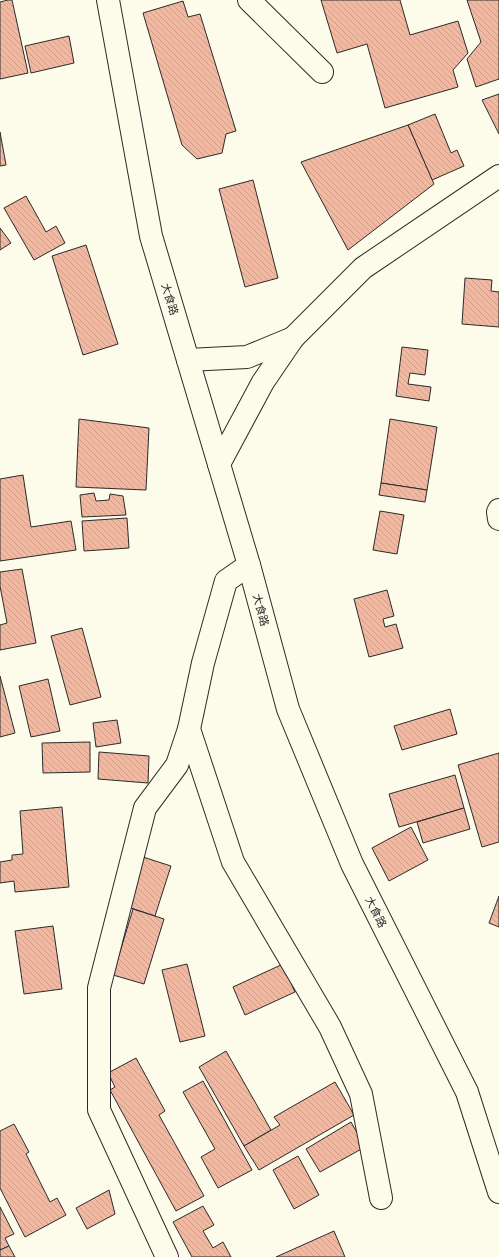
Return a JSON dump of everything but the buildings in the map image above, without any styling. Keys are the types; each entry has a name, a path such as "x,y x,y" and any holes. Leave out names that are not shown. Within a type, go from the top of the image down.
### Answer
{"street":[{"name":"大食路","path":"108,0 151,236 249,565 288,709 352,864 467,1092 499,1192"},
{"path":"249,0 322,72"},
{"path":"219,464 264,382 292,338 363,268 499,176"},
{"path":"188,360 247,357 292,338"},
{"path":"499,510 499,519"},
{"path":"167,1257 99,1110 99,988 145,808 177,765 189,729 203,663 226,581 249,565"},
{"path":"189,729 233,862 330,1027 361,1094 381,1198"}]}
